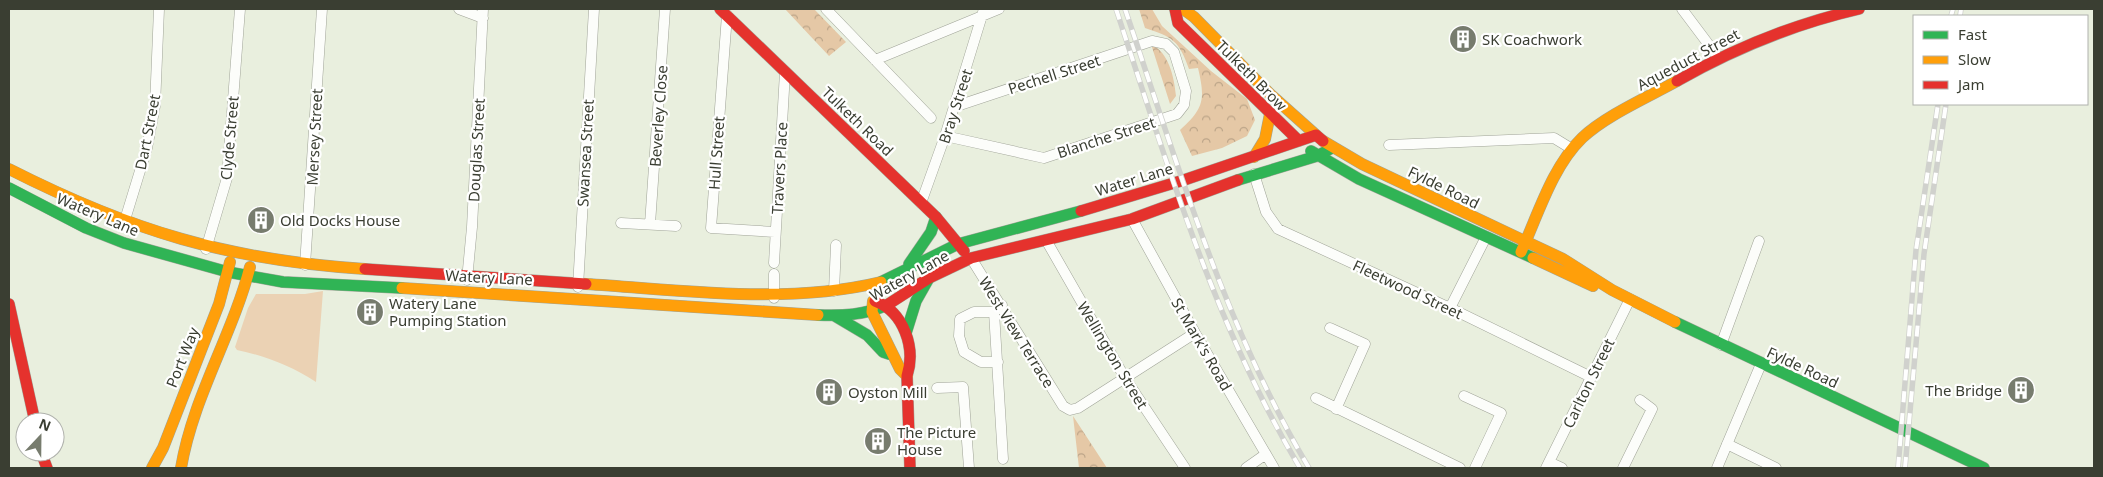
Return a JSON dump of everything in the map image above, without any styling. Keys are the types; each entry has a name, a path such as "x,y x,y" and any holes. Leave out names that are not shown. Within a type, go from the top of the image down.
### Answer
{"main road":[{"name":"Tulketh Brow","path":"1175,9 1178,23 1270,114 1317,156"},
{"name":"Tulketh Brow","path":"1183,9 1194,17 1276,100 1316,135"},
{"name":"Aqueduct Street","path":"1523,247 1572,149 1594,128 1718,57 1781,29 1817,17 1859,9"},
{"name":"Tulketh Road","path":"724,12 936,217 971,258"},
{"path":"1254,157 1265,139 1270,114"},
{"name":"Water Lane","path":"958,244 1110,202 1254,157 1316,135"},
{"name":"Fylde Road","path":"1316,135 1332,148 1523,247 1586,272 1612,290 1721,345 1984,468"},
{"path":"971,258 1132,219 1254,174 1317,156 1332,148"},
{"name":"Fylde Road","path":"1317,156 1359,179 1486,237 1523,247"},
{"name":"Watery Lane","path":"9,169 124,223 164,237 252,258 305,265 578,284 836,296 881,282 944,249 958,244"},
{"name":"Watery Lane","path":"9,188 86,228 132,245 228,272 283,282 466,291 774,310 835,316 872,306 887,305 929,278 971,258"},
{"path":"904,270 928,238 936,217 951,225 986,237"},
{"name":"Port Way","path":"152,468 163,448 216,311 232,254"},
{"path":"180,468 188,426 231,328 252,258"},
{"path":"906,333 916,300 929,278"},
{"path":"881,282 872,306 900,369 908,376"},
{"path":"857,301 872,306"},
{"path":"9,304 33,412"},
{"path":"887,305 906,333 910,343 912,361 912,368 908,376 910,468"},
{"path":"835,316 867,335 883,352 894,356"}],"street":[{"name":"Dart Street","path":"124,223 147,148 155,106 159,9"},
{"name":"Clyde Street","path":"202,265 227,178 240,9"},
{"name":"Mersey Street","path":"305,265 322,9"},
{"path":"459,9 483,14"},
{"name":"Swansea Street","path":"578,298 594,9"},
{"name":"Beverley Close","path":"650,224 665,9"},
{"path":"826,9 931,118"},
{"path":"875,60 984,12 999,9"},
{"path":"1682,9 1718,57"},
{"name":"Hull Street","path":"724,12 711,228 775,232"},
{"name":"Bray Street","path":"921,203 945,136 984,12"},
{"name":"Douglas Street","path":"466,291 472,226 483,14"},
{"name":"Pechell Street","path":"954,107 1152,41"},
{"name":"Blanche Street","path":"945,136 1044,158 1177,114 1184,105 1186,91 1174,52 1166,44 1152,41"},
{"name":"Travers Place","path":"774,310 775,232 785,72"},
{"path":"1389,144 1554,138 1572,149"},
{"name":"Fleetwood Street","path":"1254,174 1266,212 1278,229 1450,308 1591,377"},
{"name":"St Mark's Road","path":"1132,219 1195,333 1274,468"},
{"path":"621,223 676,226"},
{"path":"1450,308 1486,237"},
{"name":"Wellington Street","path":"1046,240 1125,378 1185,468"},
{"path":"1721,345 1759,241"},
{"path":"836,245 836,296"},
{"name":"West View Terrace","path":"971,258 998,308 1063,406 1070,410 1078,408 1125,378"},
{"name":"Carlton Street","path":"1548,465 1630,299"},
{"path":"998,362 981,362 964,352 959,336 960,319 974,312 998,308 998,362 1003,459"},
{"path":"1330,328 1365,344 1336,409"},
{"path":"1125,378 1195,333"},
{"path":"1716,468 1761,364"},
{"path":"938,388 963,387 969,468"},
{"path":"1464,396 1501,413 1475,468"},
{"path":"1316,398 1460,468"},
{"path":"1623,468 1652,409 1640,400"},
{"path":"1726,444 1776,468"},
{"path":"1246,468 1266,454"},
{"path":"1548,465 1562,468"}],"green space":[{"path":"785,9 814,9 846,42 829,56"},
{"path":"1139,9 1152,9 1162,26 1211,71 1247,99 1255,120 1247,136 1222,148 1192,156 1180,130 1199,109 1202,87 1198,68 1189,69 1182,52 1174,41 1145,28"},
{"path":"1151,44 1162,53 1170,66 1176,96 1170,104"},
{"path":"1073,416 1107,468 1079,468"}],"shaded area":[{"path":"323,291 316,382 288,366 258,355 237,350 235,347 248,308 256,294 305,294"}],"railway":[{"path":"1116,9 1175,186 1218,302 1270,414 1300,468"},
{"path":"1125,9 1184,185 1227,301 1279,414 1309,468"},
{"path":"1951,15 1953,9"},
{"path":"1960,15 1961,9"},
{"path":"1898,468 1916,250 1938,105"},
{"path":"1905,468 1924,254 1946,105"}],"traffic: fast":[{"path":"1238,180 1317,156 1332,148"},
{"path":"1311,151 1359,179 1533,258"},
{"path":"9,188 86,228 124,243 228,272 283,282 402,288"},
{"path":"881,282 958,244 1081,211"},
{"path":"909,264 931,232 936,217"},
{"path":"906,333 916,301 929,278"},
{"path":"818,315 853,314 887,305"},
{"path":"835,316 867,335 883,352 889,354"},
{"path":"1675,322 1984,468"}],"traffic: slow":[{"path":"1183,9 1194,17 1270,94 1316,135"},
{"path":"1521,252 1554,177 1571,150 1582,138 1602,122 1677,81"},
{"path":"1254,157 1265,139 1270,114"},
{"path":"1323,141 1362,164 1563,259 1612,290 1675,322"},
{"path":"9,169 97,210 181,239 224,250 269,258 315,265 365,269"},
{"path":"1533,258 1593,286"},
{"path":"152,468 163,448 219,304 230,262"},
{"path":"181,468 194,416 233,318 250,267"},
{"path":"586,284 697,292 771,294 845,289 881,282"},
{"path":"402,288 818,315"},
{"path":"873,301 872,312 900,369 907,376"}],"traffic: jam":[{"path":"720,9 936,217 964,251"},
{"path":"1175,9 1178,23 1299,141"},
{"path":"1677,81 1765,38 1811,22 1859,9"},
{"path":"1081,211 1184,180 1316,135 1323,141"},
{"path":"887,305 929,278 971,258 1132,219 1238,180"},
{"path":"365,269 586,284"},
{"path":"875,301 894,313 905,332 908,343 910,354 907,376 910,468"},
{"path":"9,304 33,412"},
{"path":"45,462 47,468"}],"place":[{"name":"SK Coachwork","path":"1463,39"},
{"name":"Old Docks House","path":"261,220"},
{"name":"Watery Lane Pumping Station","path":"370,312"},
{"name":"The Bridge","path":"2021,390"},
{"name":"Oyston Mill","path":"829,392"},
{"name":"The Picture House","path":"878,441"}]}
